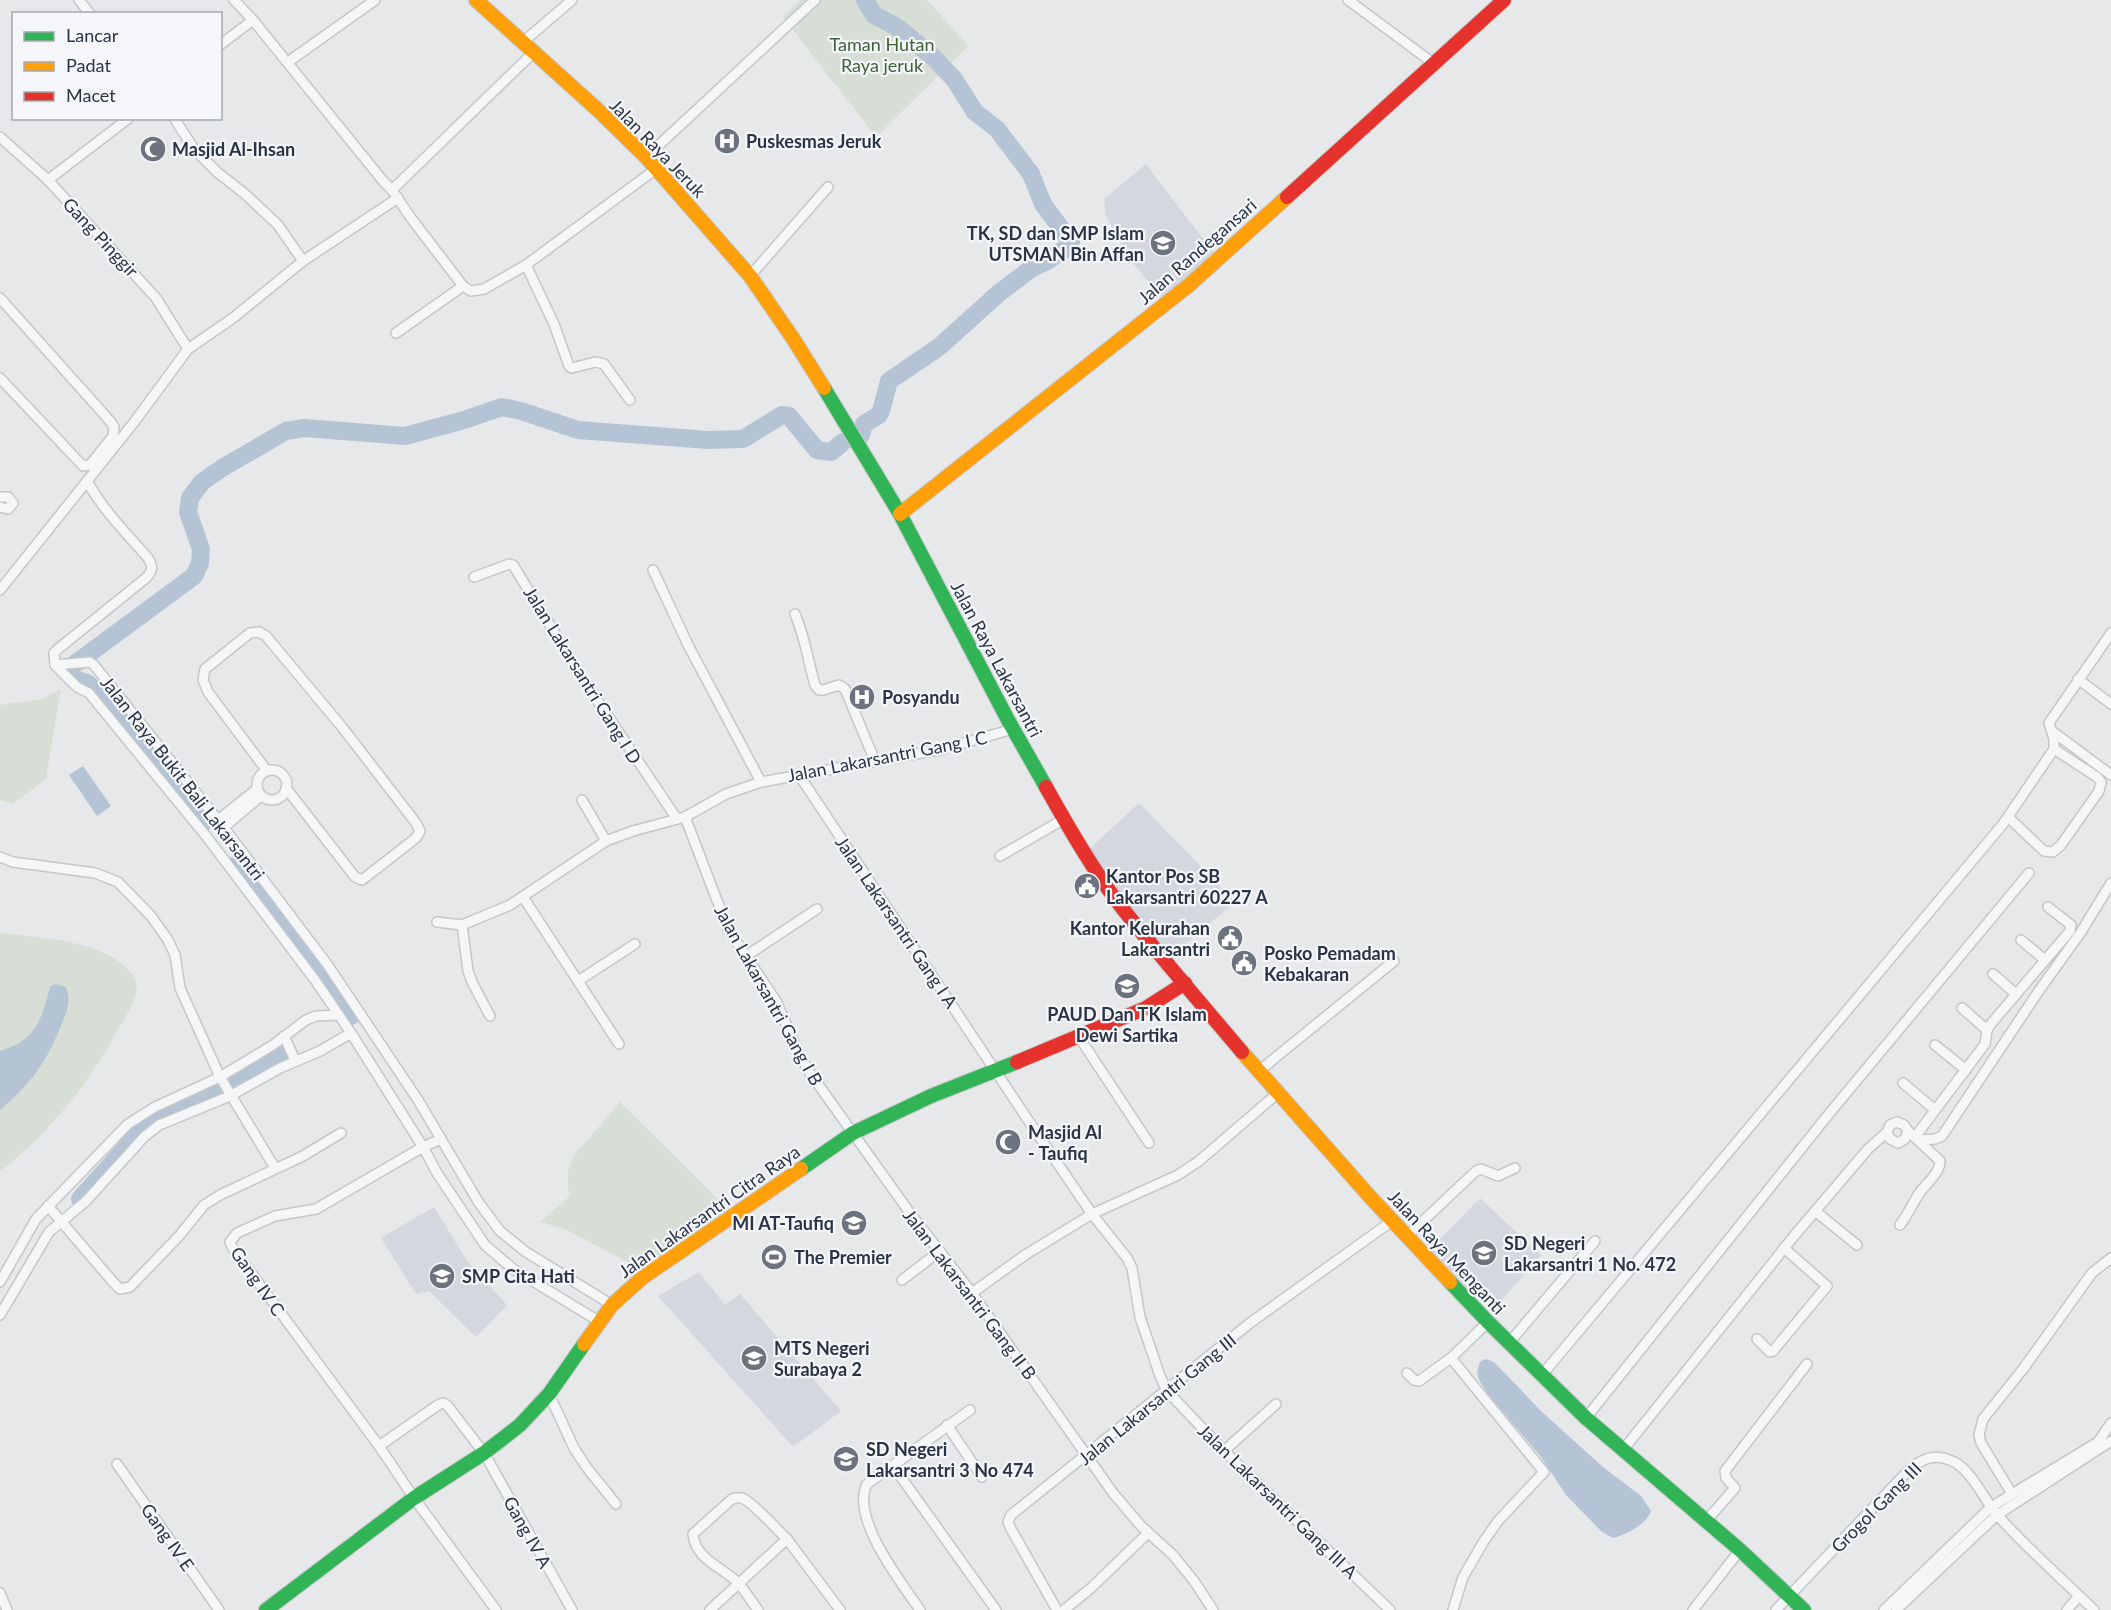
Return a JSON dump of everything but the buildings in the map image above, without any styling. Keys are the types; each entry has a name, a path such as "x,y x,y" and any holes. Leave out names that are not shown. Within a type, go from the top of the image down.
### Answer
{"main road":[{"name":"Jalan Raya Jeruk","path":"476,0 646,157 750,276 794,340"},
{"name":"Jalan Randegansari","path":"900,514 1188,286 1504,0"},
{"name":"Jalan Raya Lakarsantri","path":"794,340 900,514 1013,729 1064,819 1115,898 1185,983"},
{"name":"Jalan Lakarsantri Citra Raya","path":"266,1610 414,1498 483,1453 520,1425 549,1394 612,1305 642,1278 853,1133 931,1096 1146,1008 1185,983"},
{"name":"Jalan Raya Menganti","path":"1185,983 1278,1093 1406,1237 1488,1322 1586,1418 1740,1550 1804,1610"}],"street":[{"path":"79,0 88,12"},
{"path":"234,0 288,62 395,194 411,219 464,286 471,291 484,289 526,265 656,169"},
{"path":"288,62 375,0"},
{"path":"523,42 572,0"},
{"path":"646,157 815,0"},
{"path":"1348,0 1433,63"},
{"path":"222,43 253,20"},
{"path":"0,590 135,421 188,349 233,318 303,261 395,194 534,52"},
{"path":"48,180 126,120"},
{"path":"175,120 194,149 278,225 303,261"},
{"name":"Gang Pinggir","path":"0,137 48,180 156,298 188,349"},
{"path":"750,276 828,187"},
{"path":"526,265 554,324 569,366 572,368 595,362 604,364 630,400"},
{"path":"396,333 464,286"},
{"path":"0,298 110,421 114,427 113,436 90,465 83,466 0,378"},
{"path":"59,665 54,653 146,579 153,569 148,558 112,518 87,481"},
{"path":"0,497 8,497 13,503 8,509 0,507"},
{"name":"Jalan Lakarsantri Gang I D","path":"474,578 509,564 513,565 581,676 681,818"},
{"name":"Jalan Lakarsantri Gang I C","path":"653,570 688,645 761,782"},
{"path":"795,614 806,640 806,652 815,685 819,690 839,685 845,689 875,761"},
{"path":"267,771 208,692 203,680 205,669 250,633 259,632 266,636 342,727 420,831 416,838 362,880 356,877 286,788"},
{"path":"1542,1375 2008,817 2054,749 2055,744 2049,723 2111,633"},
{"name":"Jalan Raya Bukit Bali Lakarsantri","path":"59,665 90,662 216,828 327,964 417,1100 479,1203 500,1230 526,1252 612,1305"},
{"name":"Jalan Raya Bukit Bali Lakarsantri","path":"59,665 77,687 89,693 216,828 351,1033 437,1173 485,1245 513,1269 600,1322"},
{"path":"2078,680 2111,704"},
{"name":"Jalan Lakarsantri Gang I C","path":"437,922 462,925 510,905 606,841 681,818 726,794 761,782 943,749 1013,729"},
{"path":"2052,731 2111,775"},
{"path":"2008,817 2044,851 2053,852 2061,846 2099,791 2102,782 2097,777 2054,749"},
{"path":"267,771 277,771 285,778 285,793 278,799 269,800 259,792 259,777 267,771"},
{"name":"Jalan Lakarsantri Gang I A","path":"799,775 1092,1214 1122,1250 1132,1269 1140,1317 1167,1391"},
{"path":"216,828 259,792"},
{"path":"582,800 606,841"},
{"name":"Jalan Lakarsantri Gang I B","path":"681,818 725,922 776,1001 799,1054 810,1073 853,1133"},
{"path":"1000,856 1064,819"},
{"path":"0,857 13,862 95,873 117,882 136,898 163,932 175,955 180,988 220,1077 275,1168"},
{"path":"1586,1418 1828,1114 2029,873"},
{"path":"1887,1132 1890,1139 1898,1143 1914,1136 1935,1139 1942,1136 2081,932 2111,882"},
{"path":"523,897 619,1044"},
{"path":"1914,1136 1985,1044 1987,1030 2072,928 2048,907"},
{"path":"746,956 818,909"},
{"path":"462,925 468,971 490,1016"},
{"path":"2021,940 2046,960"},
{"path":"578,981 634,944"},
{"path":"1259,1071 1394,961"},
{"path":"1993,974 2016,994"},
{"path":"1962,1008 1987,1030"},
{"path":"0,1282 36,1220 128,1124 155,1107 220,1077 306,1020 316,1016 339,1015"},
{"path":"0,1315 49,1232 86,1201 144,1137 159,1125 230,1095 295,1060 320,1051 351,1033"},
{"path":"284,1036 295,1060"},
{"path":"1079,1037 1149,1143"},
{"path":"1935,1045 1966,1070"},
{"path":"1903,1083 1935,1110"},
{"path":"972,1293 1025,1255 1092,1214 1185,1170 1199,1161 1278,1093"},
{"path":"1623,1450 1784,1248 1868,1149 1887,1132 1890,1125 1897,1122 1905,1125 1940,1161 1940,1167 1919,1194 1900,1225"},
{"path":"48,1206 112,1282 120,1289 130,1287 179,1236 204,1205 220,1195 303,1156 341,1133"},
{"name":"Jalan Lakarsantri Gang II B","path":"853,1133 910,1213 972,1293 1113,1493 1148,1533 1173,1555 1214,1610"},
{"path":"423,1147 441,1139"},
{"name":"Gang IV C","path":"423,1147 316,1209 274,1215 237,1233 230,1242 496,1610"},
{"path":"1406,1237 1476,1171 1481,1169 1497,1176 1515,1168"},
{"path":"1815,1211 1857,1245"},
{"name":"Jalan Lakarsantri Gang III","path":"1057,1610 1008,1522 1011,1515 1250,1323 1392,1221"},
{"path":"1509,1343 1595,1241"},
{"path":"1756,1339 1770,1352 1773,1351 1827,1286 1784,1248"},
{"path":"902,1280 940,1251"},
{"path":"2012,1494 1981,1443 1979,1435 1983,1419 2023,1369 2092,1273 2111,1258"},
{"path":"1407,1373 1414,1380 1419,1381 1451,1358 1488,1322"},
{"path":"1451,1358 1544,1472 1498,1521 1484,1541 1463,1577 1453,1610"},
{"path":"1706,1521 1735,1488 1726,1478 1725,1471 1807,1364"},
{"name":"Jalan Lakarsantri Gang III A","path":"1167,1391 1224,1451 1390,1610"},
{"path":"549,1394 574,1448 616,1504"},
{"name":"Gang IV A","path":"379,1446 443,1403 447,1405 483,1453 572,1610"},
{"path":"1224,1451 1276,1404"},
{"path":"920,1610 886,1562 873,1535 862,1502 862,1492 867,1484 970,1410"},
{"path":"1884,1610 1991,1507 2097,1442 2111,1423"},
{"path":"947,1425 982,1477"},
{"path":"1896,1610 1997,1515 2111,1440"},
{"name":"Grogol Gang III","path":"1790,1595 1869,1509 1919,1460 1933,1457 1959,1464 1997,1515 2026,1546 2094,1610"},
{"name":"Gang IV E","path":"117,1464 219,1610"},
{"path":"893,1466 996,1610"},
{"path":"758,1610 738,1583 699,1552 694,1543 693,1534 732,1499 743,1499 787,1539 840,1610"},
{"path":"1064,1610 1091,1588 1148,1533"},
{"path":"710,1610 787,1539"},
{"path":"1693,1610 1740,1550"},
{"path":"0,1593 7,1610"},
{"path":"1776,1610 1790,1595"},
{"path":"2067,1610 2079,1596"}],"shaded area":[{"name":"TK, SD dan SMP Islam UTSMAN Bin Affan","path":"1146,164 1219,260 1166,303 1128,257 1106,216 1104,199"},
{"path":"1139,803 1235,902 1169,958 1086,852"},
{"name":"SD Negeri Lakarsantri 1 No. 472","path":"1480,1198 1541,1255 1492,1311 1427,1252"},
{"name":"SMP Cita Hati","path":"434,1207 467,1261 507,1305 476,1337 429,1291 416,1294 381,1238"},
{"name":"MTS Negeri Surabaya 2","path":"699,1272 725,1305 740,1294 841,1411 793,1447 658,1296"}],"green space":[{"name":"Taman Hutan Raya jeruk","path":"801,0 927,0 968,46 876,137 783,17"},
{"path":"61,689 46,779 13,804 0,800 0,705 42,699"},
{"path":"0,932 71,942 105,953 120,962 132,974 137,988 130,1009 107,1048 67,1106 35,1140 0,1171"},
{"path":"620,1102 711,1192 727,1213 644,1271 565,1229 540,1222 570,1196 568,1172 573,1157"}],"water":[{"path":"83,766 111,806 97,816 69,775"},
{"path":"55,984 66,987 68,992 66,1013 60,1028 36,1073 21,1091 0,1110 0,1051 30,1035 40,1019 50,987"},
{"path":"1485,1359 1494,1362 1541,1411 1603,1467 1641,1496 1651,1511 1641,1524 1630,1532 1613,1538 1602,1532 1566,1495 1541,1457 1487,1393 1479,1380 1477,1372 1480,1362"}],"waterway":[{"path":"855,439 861,435 864,424 879,415 889,381 939,347 999,293 1032,268 1068,247 1071,242 1043,204 1031,174 997,129 975,112 954,79 934,58 897,27 874,15 865,0"},
{"path":"72,666 194,576 200,563 201,549 188,512 190,498 202,482 222,468 286,431 304,428 405,436 502,407 578,430 708,440 743,439 782,415 789,416 817,450 831,452 843,442"},
{"path":"72,678 87,683 100,694 202,825"},
{"path":"234,866 351,1016"},
{"path":"236,1080 286,1054"},
{"path":"80,1199 143,1130 214,1091"}],"traffic: fast":[{"path":"824,388 900,514 1008,720 1046,787"},
{"path":"801,1169 853,1133 931,1096 1017,1062"},
{"path":"1450,1282 1586,1418 1740,1550 1804,1610"},
{"path":"266,1610 414,1498 484,1453 520,1425 549,1394 584,1344"}],"traffic: slow":[{"path":"476,0 599,111 646,157 750,276 824,388"},
{"path":"900,514 1188,286 1287,197"},
{"path":"1242,1052 1372,1199 1450,1282"},
{"path":"584,1344 612,1305 642,1278 801,1169"}],"traffic: jam":[{"path":"1287,197 1504,0"},
{"path":"1046,787 1079,845 1116,900 1242,1052"},
{"path":"1017,1062 1146,1008 1185,983"}],"place":[{"name":"Puskesmas Jeruk","path":"727,141"},
{"name":"Masjid Al-Ihsan","path":"153,149"},
{"name":"TK, SD dan SMP Islam UTSMAN Bin Affan","path":"1163,243"},
{"name":"Posyandu","path":"862,697"},
{"name":"Kantor Pos SB Lakarsantri 60227 A","path":"1087,886"},
{"name":"Kantor Kelurahan Lakarsantri","path":"1230,938"},
{"name":"Posko Pemadam Kebakaran","path":"1244,963"},
{"name":"PAUD Dan TK Islam Dewi Sartika","path":"1127,986"},
{"name":"Masjid Al - Taufiq","path":"1008,1142"},
{"name":"MI AT-Taufiq","path":"854,1223"},
{"name":"SD Negeri Lakarsantri 1 No. 472","path":"1484,1253"},
{"name":"The Premier","path":"774,1257"},
{"name":"SMP Cita Hati","path":"442,1276"},
{"name":"MTS Negeri Surabaya 2","path":"754,1358"},
{"name":"SD Negeri Lakarsantri 3 No 474","path":"846,1459"}]}
